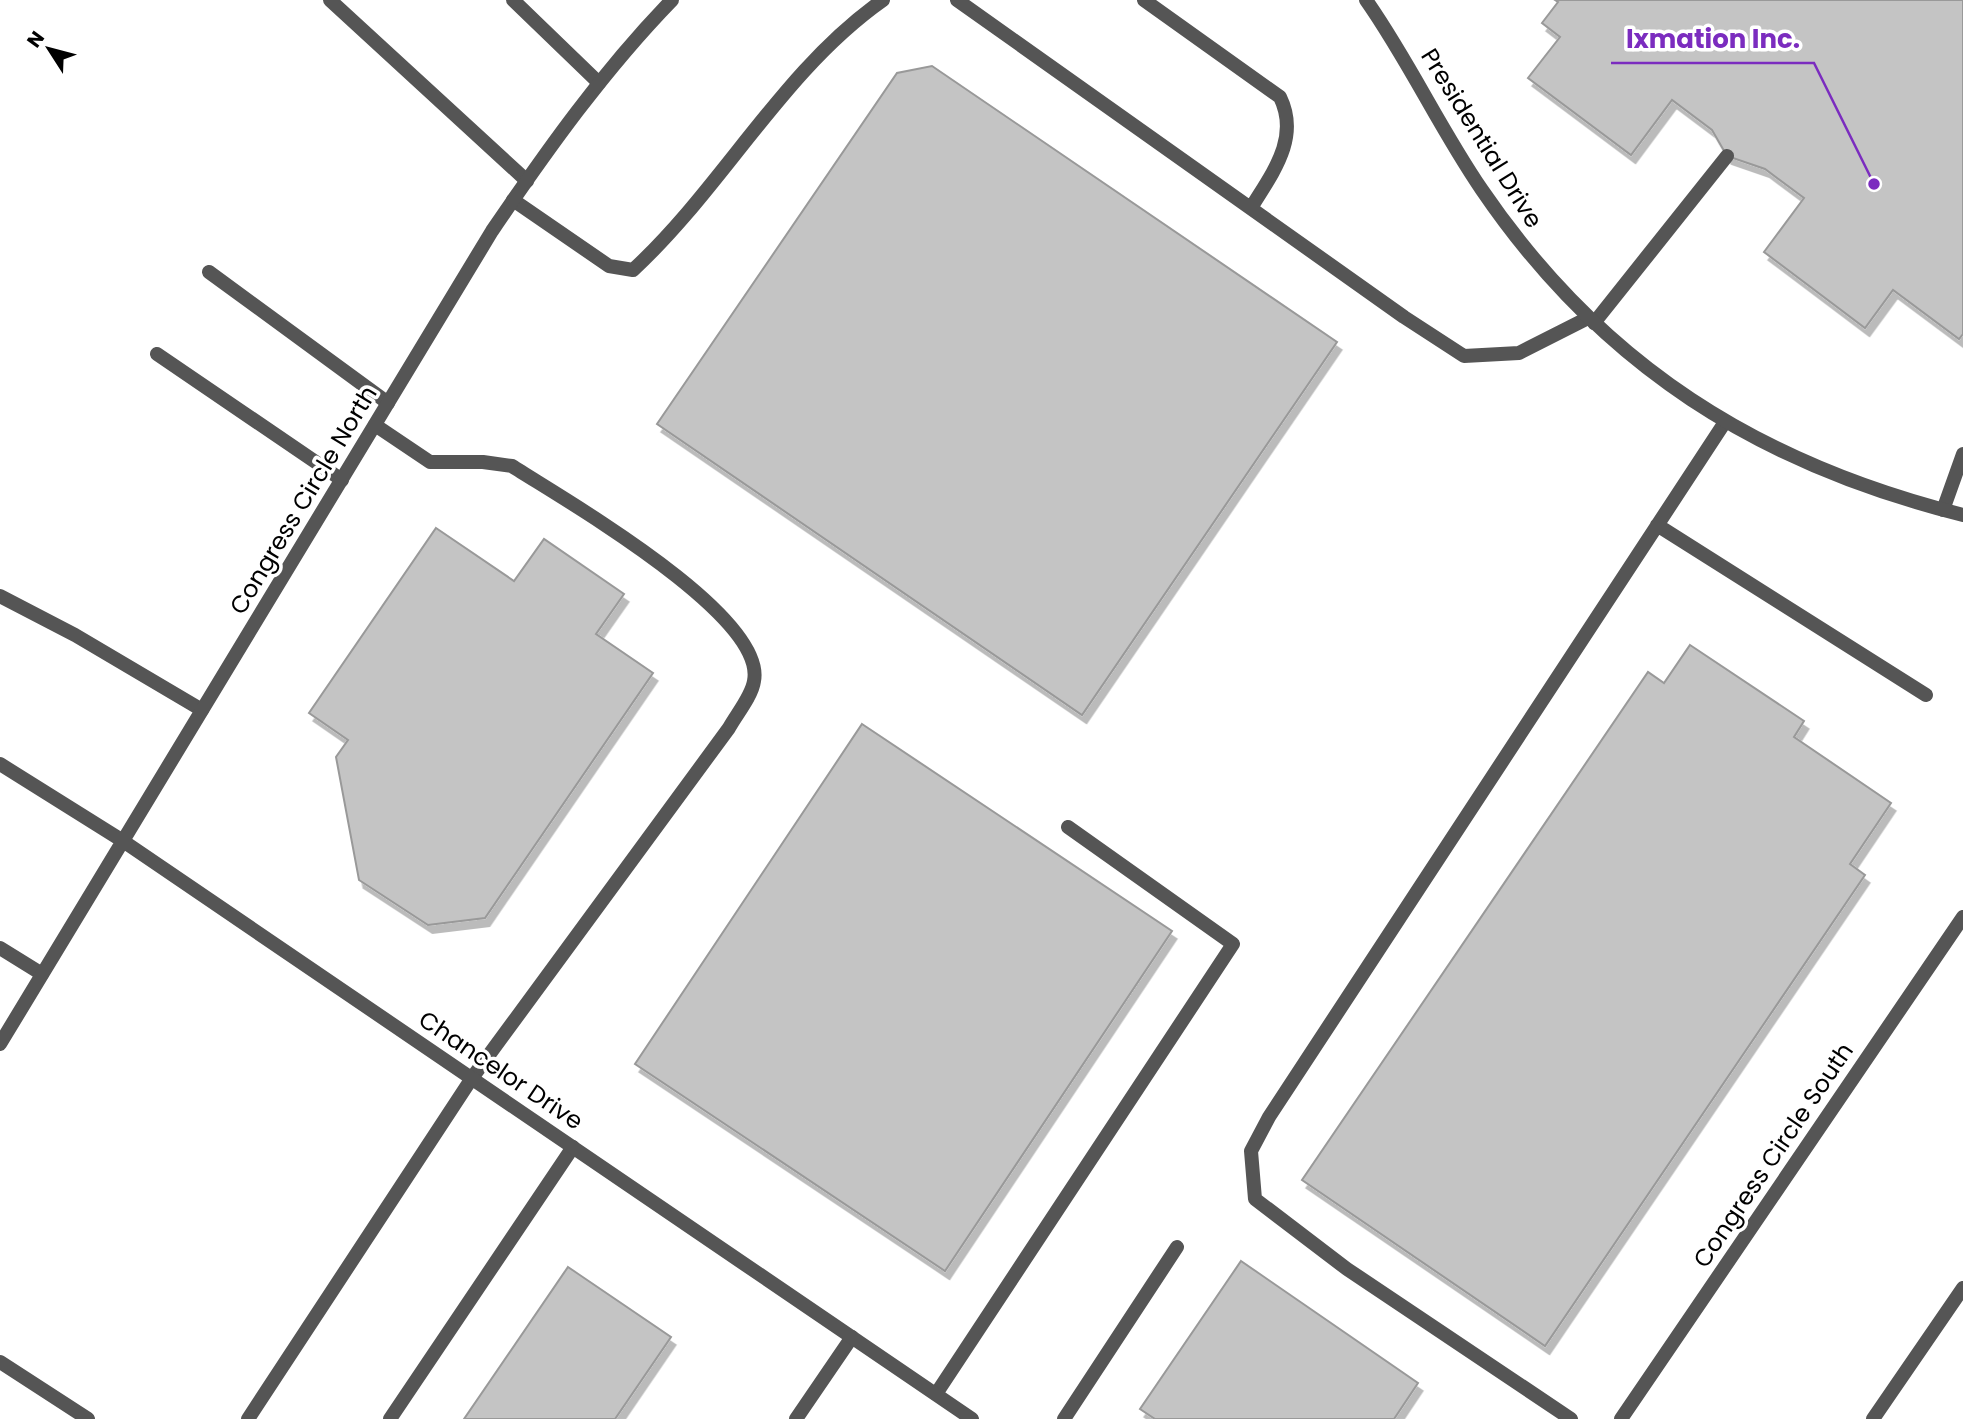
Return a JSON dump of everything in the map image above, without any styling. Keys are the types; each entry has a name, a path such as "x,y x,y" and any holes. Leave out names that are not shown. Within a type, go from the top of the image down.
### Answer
{"street":[{"path":"330,0 527,181"},
{"path":"513,0 599,83"},
{"name":"Congress Circle North","path":"0,1044 513,200 599,83 639,34 672,0"},
{"path":"513,200 609,266 633,270 661,245 743,141 849,24 883,0"},
{"path":"957,0 1464,356 1519,353 1591,320 1727,156"},
{"path":"1144,0 1280,97 1288,114 1289,135 1276,168 1251,208"},
{"name":"Presidential Drive","path":"1366,0 1406,58 1481,188 1523,247 1591,320 1647,370 1725,422 1803,463 1876,491 1963,515"},
{"path":"209,272 388,403"},
{"path":"157,354 342,480"},
{"path":"1571,1419 1347,1269 1255,1199 1251,1151 1269,1117 1725,422"},
{"path":"248,1419 472,1079 729,728 755,681 750,651 728,622 667,566 512,467 483,462 430,462 375,425"},
{"path":"1942,510 1963,454"},
{"path":"1657,525 1926,695"},
{"path":"0,596 202,710"},
{"name":"Chancelor Drive","path":"0,764 123,841 972,1419"},
{"path":"936,1394 1233,944 1068,827"},
{"name":"Congress Circle South","path":"1621,1419 1963,917"},
{"path":"0,948 42,974"},
{"path":"390,1419 573,1147"},
{"path":"1063,1419 1177,1247"},
{"path":"1873,1419 1963,1287"},
{"path":"796,1419 852,1337"},
{"path":"0,1362 88,1419"}],"building":[{"path":"1555,0 1963,0 1963,334 1959,339 1893,290 1865,328 1764,252 1804,198 1765,169 1727,156 1712,130 1672,100 1631,155 1528,78 1560,37 1542,23 1558,2"},
{"path":"932,66 1337,342 1082,715 657,424 897,73"},
{"path":"436,528 514,581 544,539 624,594 596,634 653,673 485,918 428,925 359,880 336,757 348,740 309,713"},
{"path":"1690,645 1804,721 1794,737 1891,803 1850,864 1865,875 1545,1346 1302,1180 1648,672 1664,683"},
{"path":"862,724 1172,931 945,1271 635,1064"},
{"path":"1241,1261 1418,1383 1394,1419 1155,1419 1140,1409"},
{"path":"568,1267 671,1337 615,1419 464,1419"}],"place":[{"name":"Ixmation Inc.","path":"1874,184"}]}
